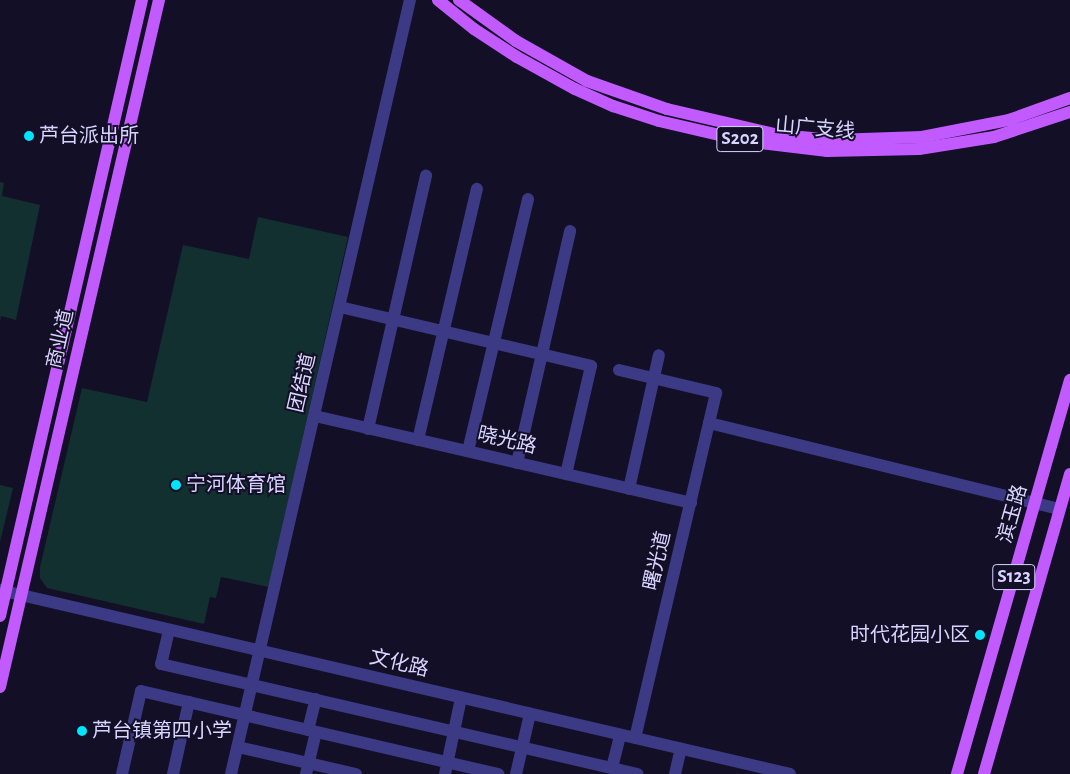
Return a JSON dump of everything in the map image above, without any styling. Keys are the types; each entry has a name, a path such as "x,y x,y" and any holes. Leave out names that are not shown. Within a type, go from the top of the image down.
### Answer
{"main road":[{"name":"商业道","path":"0,616 3,590 142,0"},
{"name":"商业道","path":"0,687 159,0"},
{"name":"山广支线","path":"438,0 474,29 517,57 598,100 659,121 755,142 827,151 919,149 994,137 1070,112"},
{"name":"山广支线","path":"459,0 533,52 587,81 667,109 779,135 834,140 922,137 1010,120 1070,98"},
{"name":"滨玉路","path":"957,774 1070,380"},
{"name":"S123","path":"984,774 1070,474"}],"street":[{"name":"团结道","path":"231,774 246,716 410,0"},
{"path":"368,429 426,176"},
{"path":"418,440 476,189"},
{"path":"468,451 528,199"},
{"path":"517,463 570,231"},
{"path":"340,307 590,366 566,474"},
{"path":"629,488 659,355"},
{"path":"619,370 654,378"},
{"name":"曙光道","path":"635,738 716,393 654,378"},
{"name":"晓光路","path":"315,416 691,503"},
{"path":"709,423 1060,509"},
{"name":"文化路","path":"3,590 681,748 743,769 790,774"},
{"path":"169,630 161,664 522,747 587,768 612,768 637,774"},
{"path":"122,774 141,691 312,731 446,768 498,774"},
{"path":"446,768 461,698"},
{"path":"308,768 316,699"},
{"path":"173,774 189,702"},
{"path":"516,774 530,714"},
{"path":"612,768 620,735"},
{"path":"238,746 308,768 356,774"},
{"path":"675,774 681,748"}],"green space":[{"path":"0,182 4,183 2,196 40,205 16,320 1,316 0,322"},
{"name":"宁河体育馆","path":"258,217 348,237 269,587 221,577 216,598 210,597 204,624 47,588 40,578 40,567 82,388 147,402 183,245 249,259"},
{"path":"0,485 13,488 0,542"}],"place":[{"name":"芦台派出所","path":"29,136"},
{"name":"宁河体育馆","path":"176,485"},
{"name":"时代花园小区","path":"980,635"},
{"name":"芦台镇第四小学","path":"82,731"}]}
